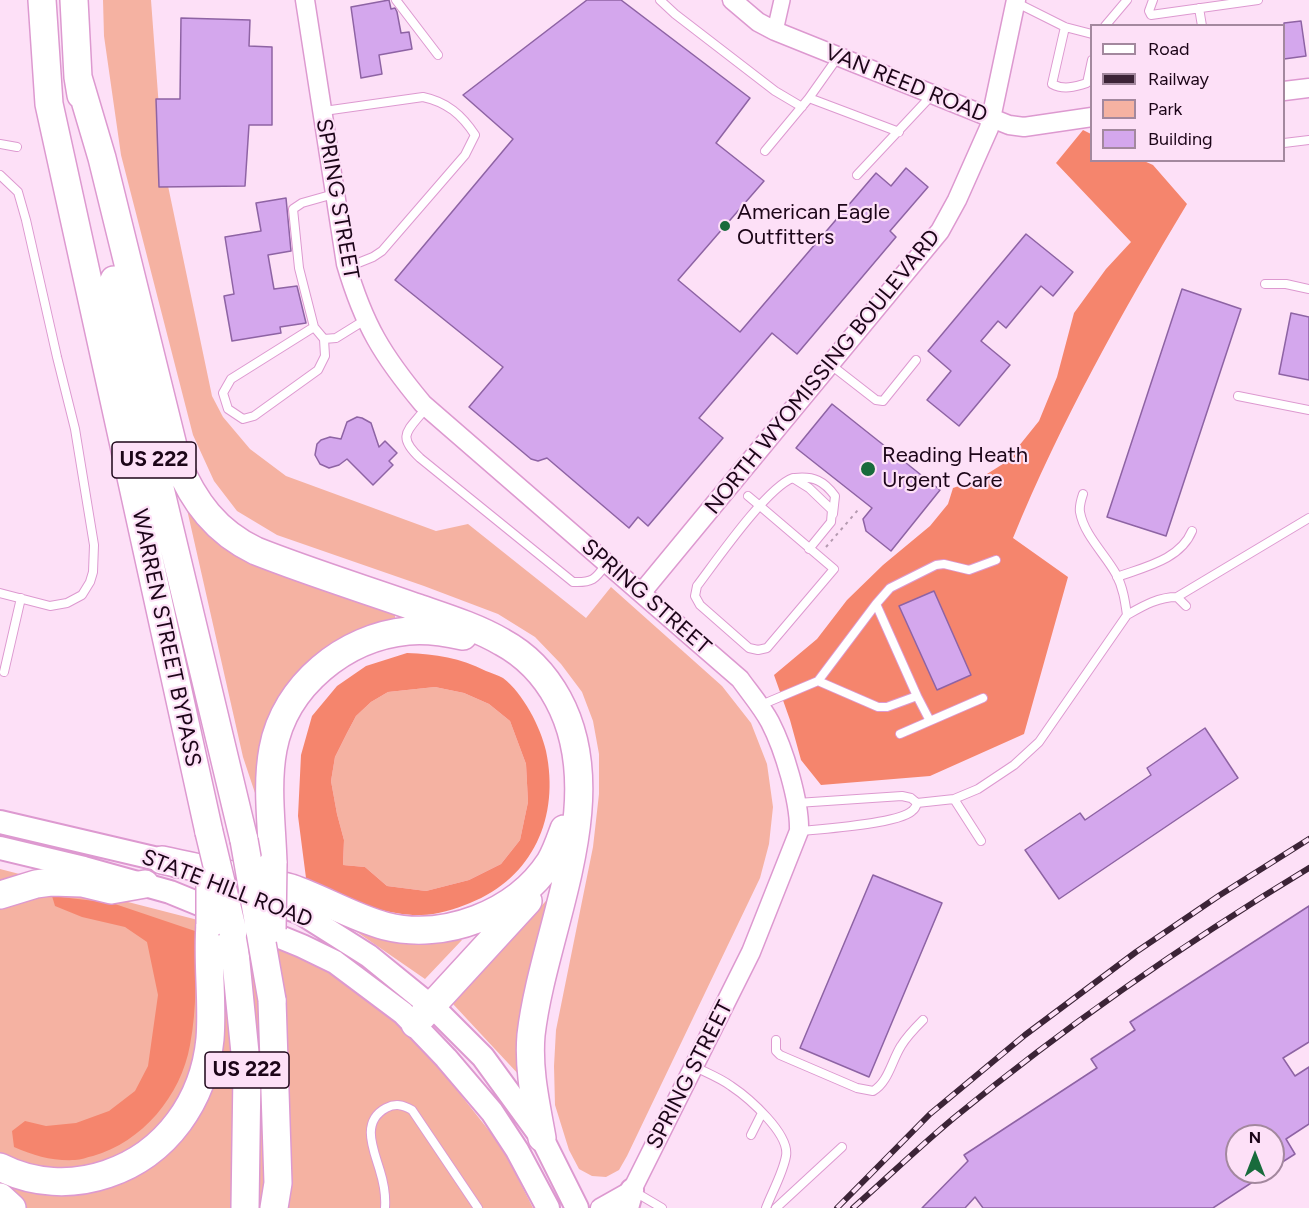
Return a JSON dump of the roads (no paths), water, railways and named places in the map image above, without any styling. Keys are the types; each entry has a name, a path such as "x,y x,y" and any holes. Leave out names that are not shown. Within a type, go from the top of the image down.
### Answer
{"highway":[{"name":"WARREN STREET BYPASS","path":"42,0 49,104 209,832 222,928 247,1073 244,1208"},
{"name":"WARREN STREET BYPASS","path":"74,0 78,77 106,242 148,438 244,840 272,1000 278,1183 274,1208"},
{"path":"78,77 102,158 176,456 193,495 213,522 229,536 246,546 488,634 518,651 541,673 552,687 570,723 578,752 577,822 531,1038 532,1084 542,1138"},
{"path":"162,860 291,888 372,922 400,929 438,929 455,926 496,910 525,890 550,862 570,808 571,774 568,752 561,727 545,694 528,675 494,649 450,633 409,631 392,633 361,643 319,670 297,695 282,720 273,747 270,775 273,863 272,1000"},
{"path":"417,1010 556,869 577,822"},
{"path":"0,894 51,882 82,883 111,890 145,884"},
{"path":"417,1010 510,902"},
{"path":"0,1167 36,1179 68,1181 91,1179 114,1172 136,1161 149,1153 171,1132 189,1107 199,1087 207,1056 211,1006 222,928"},
{"path":"0,1197 12,1208"}],"main road":[{"name":"STATE HILL ROAD","path":"0,822 162,860 301,914 369,956 417,1010 492,1112 517,1150 548,1208"},
{"name":"STATE HILL ROAD","path":"0,848 170,892 327,958 417,1010 483,1057 542,1138 577,1208"}],"street":[{"name":"SPRING STREET","path":"305,0 346,267 365,320 392,366 427,407 642,592 740,680 771,724 791,780 800,816 799,831 751,952 630,1199"},
{"name":"VAN REED ROAD","path":"732,0 758,22 775,31 1009,125 1024,127 1090,117"},
{"path":"775,31 782,0"},
{"name":"NORTH WYOMISSING BOULEVARD","path":"642,592 940,231 960,195 989,128 1014,1"},
{"path":"1285,91 1309,88"},
{"path":"600,1208 630,1199"}],"lane":[{"path":"396,0 438,55"},
{"path":"660,0 766,85 802,107"},
{"path":"1108,24 1127,0"},
{"path":"1153,0 1149,11 1151,15 1258,0"},
{"path":"1014,1 1065,27 1090,33"},
{"path":"1199,8 1202,24"},
{"path":"1065,27 1052,84 1059,87 1076,87 1087,83 1090,69"},
{"path":"765,151 809,98 838,57"},
{"path":"857,175 932,95"},
{"path":"321,111 423,97 435,100 460,114 475,135 465,155 382,251 373,257 346,267"},
{"path":"809,98 899,132"},
{"path":"1285,143 1309,140"},
{"path":"0,144 17,147"},
{"path":"0,175 18,192 26,220 75,429 94,545 93,572 82,596 68,603 50,606 0,593"},
{"path":"314,327 231,379 223,393 228,409 243,419 254,416 318,370 325,356 324,339 314,327 299,268 293,209 302,203 334,194"},
{"path":"1265,284 1286,284 1309,289"},
{"path":"324,339 336,338 365,320"},
{"path":"831,365 876,400 883,401 916,360"},
{"path":"1238,396 1309,410"},
{"path":"427,407 406,433 405,440 409,448 420,458 573,582 584,583 594,580 608,563"},
{"path":"748,496 760,506 809,549 834,570 767,648 758,650 749,648 700,605 695,596 697,586 760,506 778,486 793,478 813,477 830,489 835,496 833,515 828,527 809,549"},
{"path":"793,478 802,482 828,504 833,515"},
{"path":"1083,494 1080,512 1083,522 1117,577 1124,593 1127,615"},
{"path":"796,803 902,796 911,798 917,803 954,799 978,789 1005,771 1039,742 1127,615 1166,597 1177,597 1309,518"},
{"path":"1117,577 1170,557 1184,546 1192,531"},
{"path":"759,706 818,681 890,588 936,565 952,565 969,570 996,560"},
{"path":"1177,597 1186,606"},
{"path":"4,672 21,598"},
{"path":"876,604 930,721"},
{"path":"818,681 878,707 893,706 918,696"},
{"path":"900,734 983,698"},
{"path":"954,799 981,841"},
{"path":"799,831 862,825 906,815 915,809 917,803"},
{"path":"776,1040 776,1051 780,1055 857,1088 873,1091 883,1082 910,1033 923,1020"},
{"path":"695,1067 731,1086 762,1113 779,1131 784,1140 786,1155 766,1208"},
{"path":"386,1208 386,1192 370,1137 370,1126 382,1110 392,1105 402,1105 412,1110 478,1208"},
{"path":"751,1135 762,1113"},
{"path":"776,1208 842,1147"},
{"path":"630,1199 662,1208"}],"railway":[{"path":"837,1208 930,1114 1025,1035 1136,952 1309,839"},
{"path":"853,1208 942,1128 1040,1050 1172,955 1309,868"}],"place":[{"name":"American Eagle Outfitters","path":"725,226"},
{"name":"Reading Heath Urgent Care","path":"868,469"}]}
